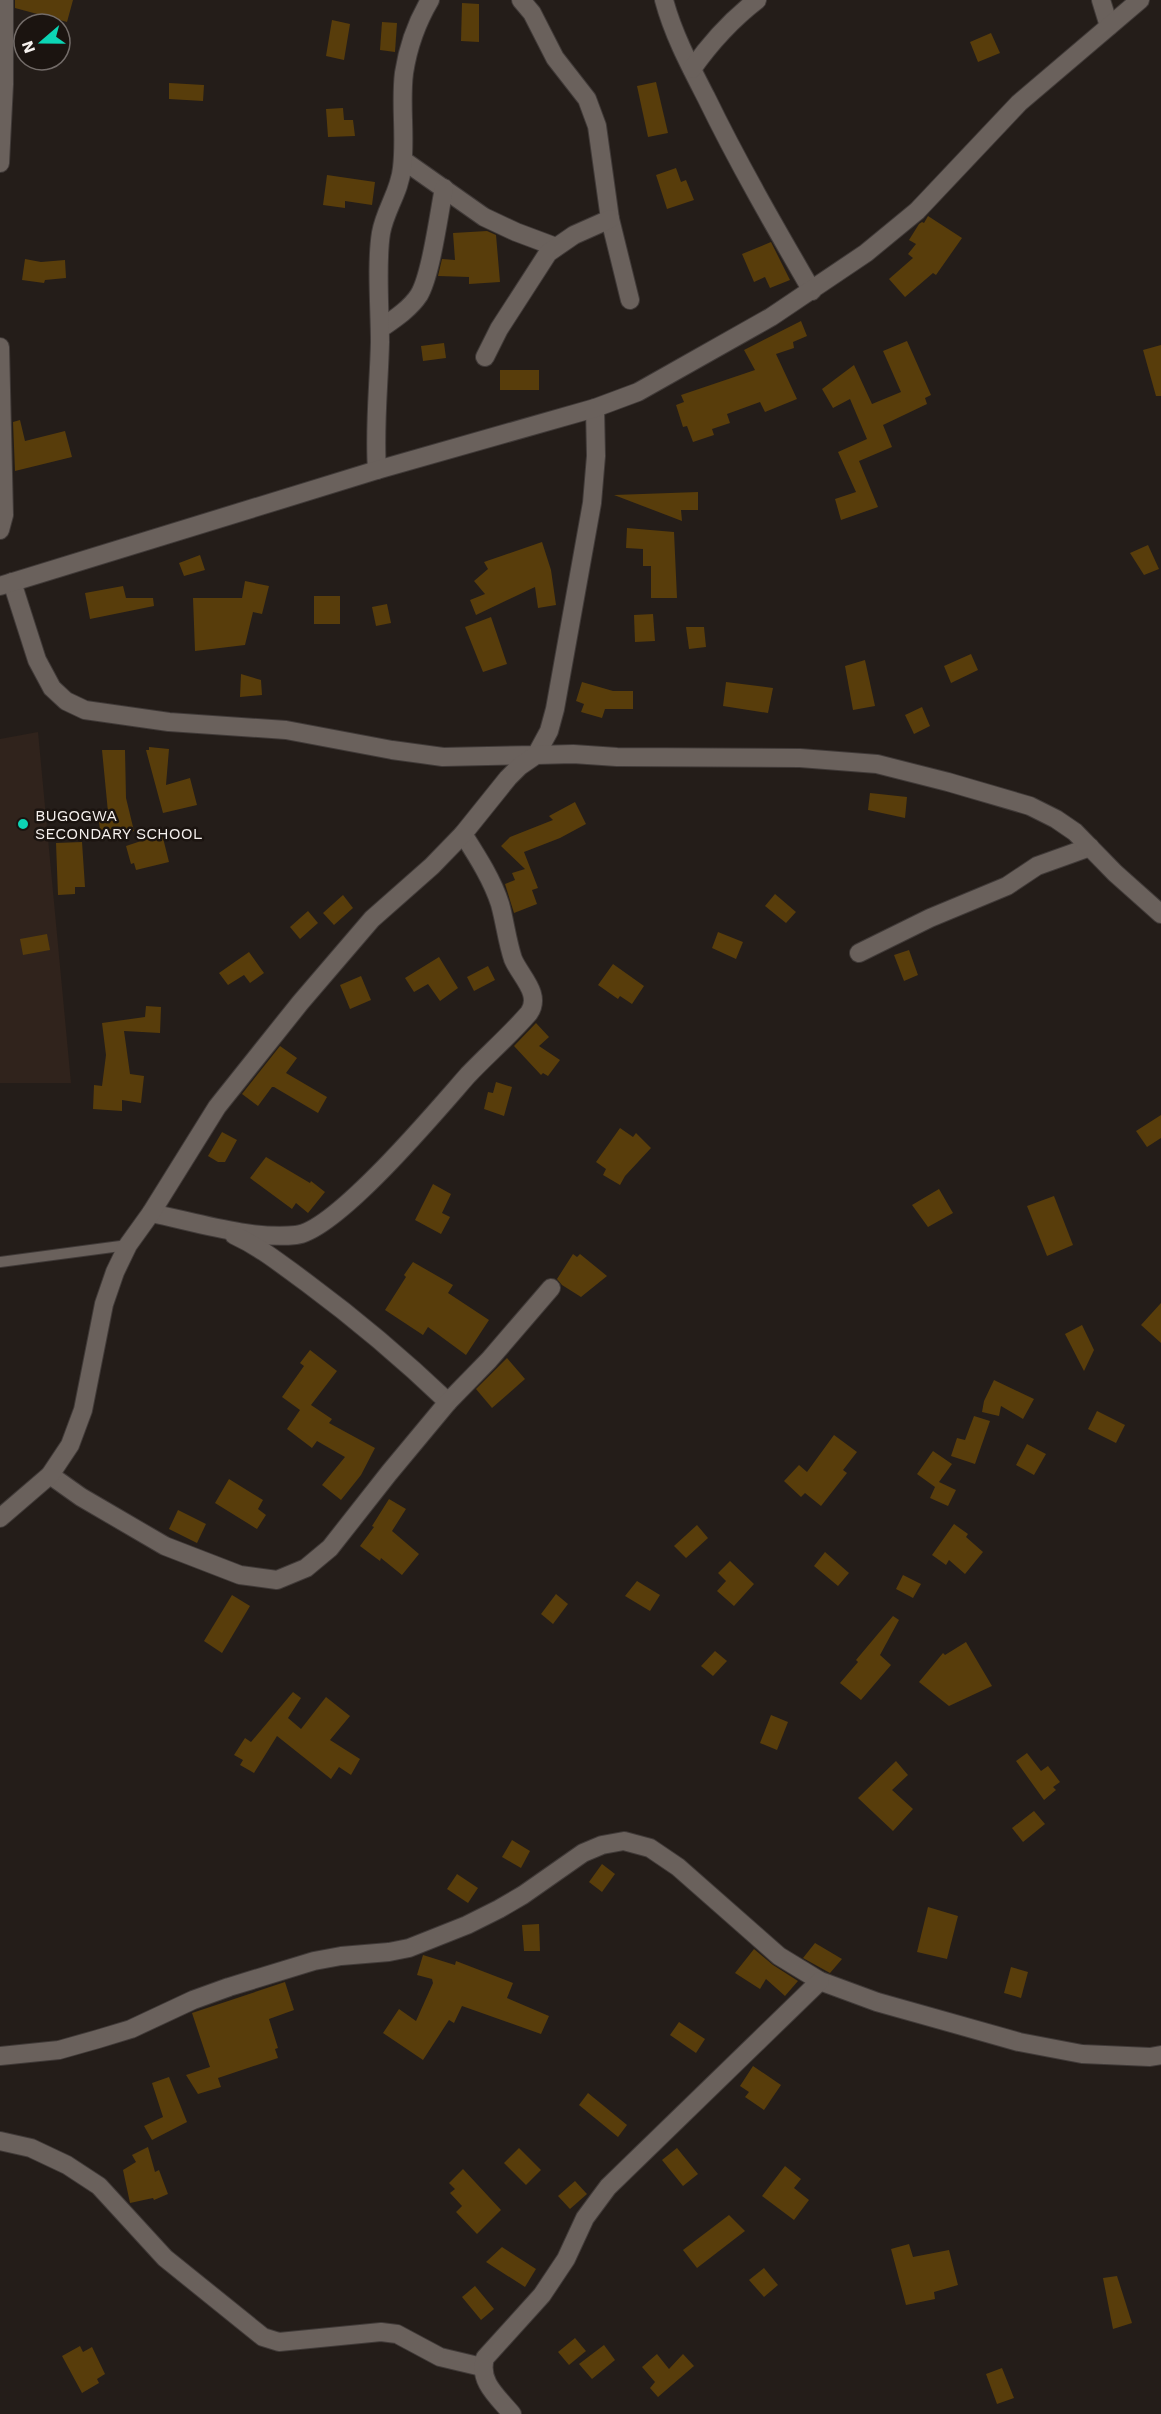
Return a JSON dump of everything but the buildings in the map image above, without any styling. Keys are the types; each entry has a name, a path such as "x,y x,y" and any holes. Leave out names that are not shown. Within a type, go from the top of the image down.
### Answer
{"street":[{"path":"0,163 4,84 4,0"},
{"path":"377,470 375,440 380,330 381,231 395,196 403,160 404,73 412,39 430,0"},
{"path":"521,0 531,13 555,58 587,99 597,126 610,219 630,300"},
{"path":"664,0 668,15 692,69 732,151 812,291"},
{"path":"692,69 710,44 732,20 758,0"},
{"path":"1101,0 1109,26"},
{"path":"1140,0 1019,103 917,211 866,253 812,291 638,392 595,408 377,470 6,584 37,660 52,688 66,701 85,710 170,722 286,730 443,757 573,754 617,757 800,759 877,764 1030,806 1075,832 1114,873 1161,914"},
{"path":"403,160 484,217 556,247"},
{"path":"380,330 398,316 419,294 429,264 444,188"},
{"path":"485,357 499,329 548,253 574,236 610,219"},
{"path":"0,347 4,515 0,530"},
{"path":"0,1518 50,1475 70,1445 83,1410 104,1304 128,1245 151,1213 217,1107 292,1012 372,920 432,866 463,834 508,778 536,755 549,731 555,710 585,547 596,456 595,408"},
{"path":"151,1213 243,1232 287,1236 309,1232 319,1227 367,1184 533,1008 529,985 513,958 495,893 463,834"},
{"path":"859,953 930,918 1007,886 1036,866 1090,847"},
{"path":"216,1226 274,1257 376,1336 448,1402"},
{"path":"50,1475 81,1497 165,1546 240,1575 277,1580 306,1568 330,1548 388,1473 448,1402 489,1360 551,1288"},
{"path":"0,2056 59,2050 98,2039 131,2029 193,2000 314,1961 409,1948 467,1925 499,1909 583,1853 602,1845 624,1841 650,1848 678,1867 779,1956 820,1981 877,2002 1019,2042 1082,2054 1150,2057 1161,2055"},
{"path":"512,2414 489,2387 482,2367 490,2350 543,2295 566,2259 585,2218 608,2187 820,1981"},
{"path":"0,2141 31,2148 67,2165 99,2186 165,2258 262,2337 279,2342 381,2332 397,2334 440,2357 482,2367"}],"lane":[{"path":"0,1262 128,1245"}],"shaded area":[{"name":"BUGOGWA SECONDARY SCHOOL","path":"38,732 71,1083 0,1083 0,739"}],"place":[{"name":"BUGOGWA SECONDARY SCHOOL","path":"23,824"}]}
